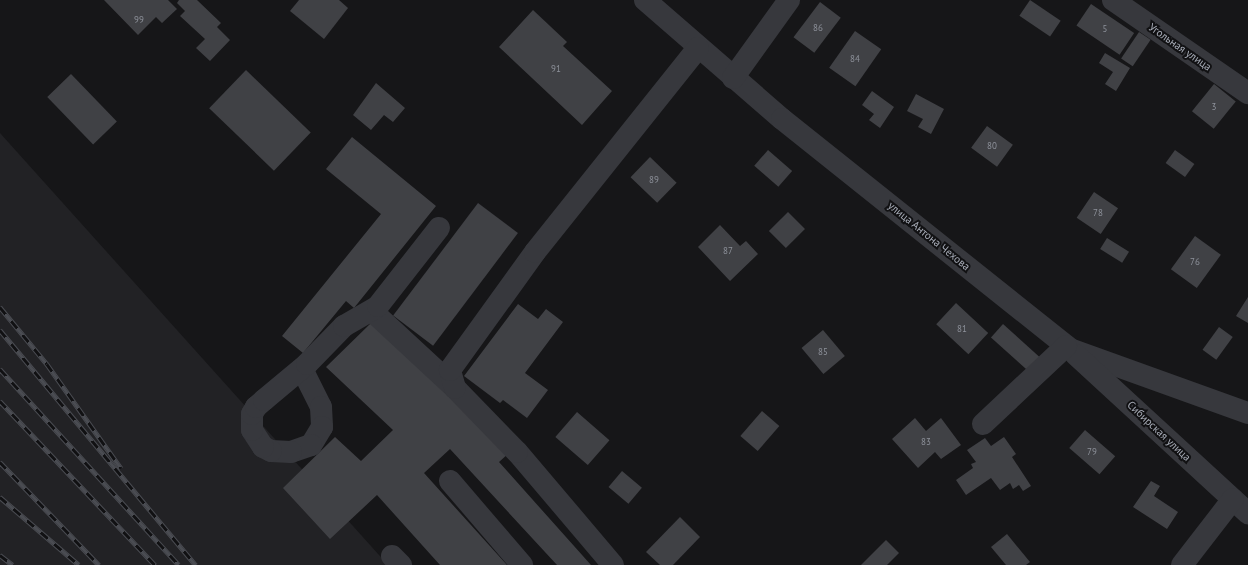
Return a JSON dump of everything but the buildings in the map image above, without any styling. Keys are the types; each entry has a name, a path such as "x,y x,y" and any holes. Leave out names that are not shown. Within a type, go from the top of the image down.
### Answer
{"street":[{"name":"улица Антона Чехова","path":"644,0 733,78 1068,348 1248,413"},
{"path":"733,78 789,0"},
{"name":"Угольная улица","path":"1112,0 1248,94"},
{"path":"455,388 449,376 457,358 535,252 698,48"},
{"path":"302,369 344,326 372,312 439,228"},
{"path":"372,312 455,388 517,452 613,565"},
{"path":"983,424 1068,348"},
{"name":"Сибирская улица","path":"1068,348 1240,506"},
{"path":"450,481 522,565"},
{"path":"1182,565 1240,506"}],"shaded area":[{"path":"0,133 388,565 0,565"}],"railway":[{"path":"0,307 47,364 121,468"},
{"path":"0,330 196,565"},
{"path":"0,369 179,565"},
{"path":"0,401 155,565"},
{"path":"0,462 99,565"},
{"path":"0,497 79,565"},
{"path":"0,555 13,565"}]}
